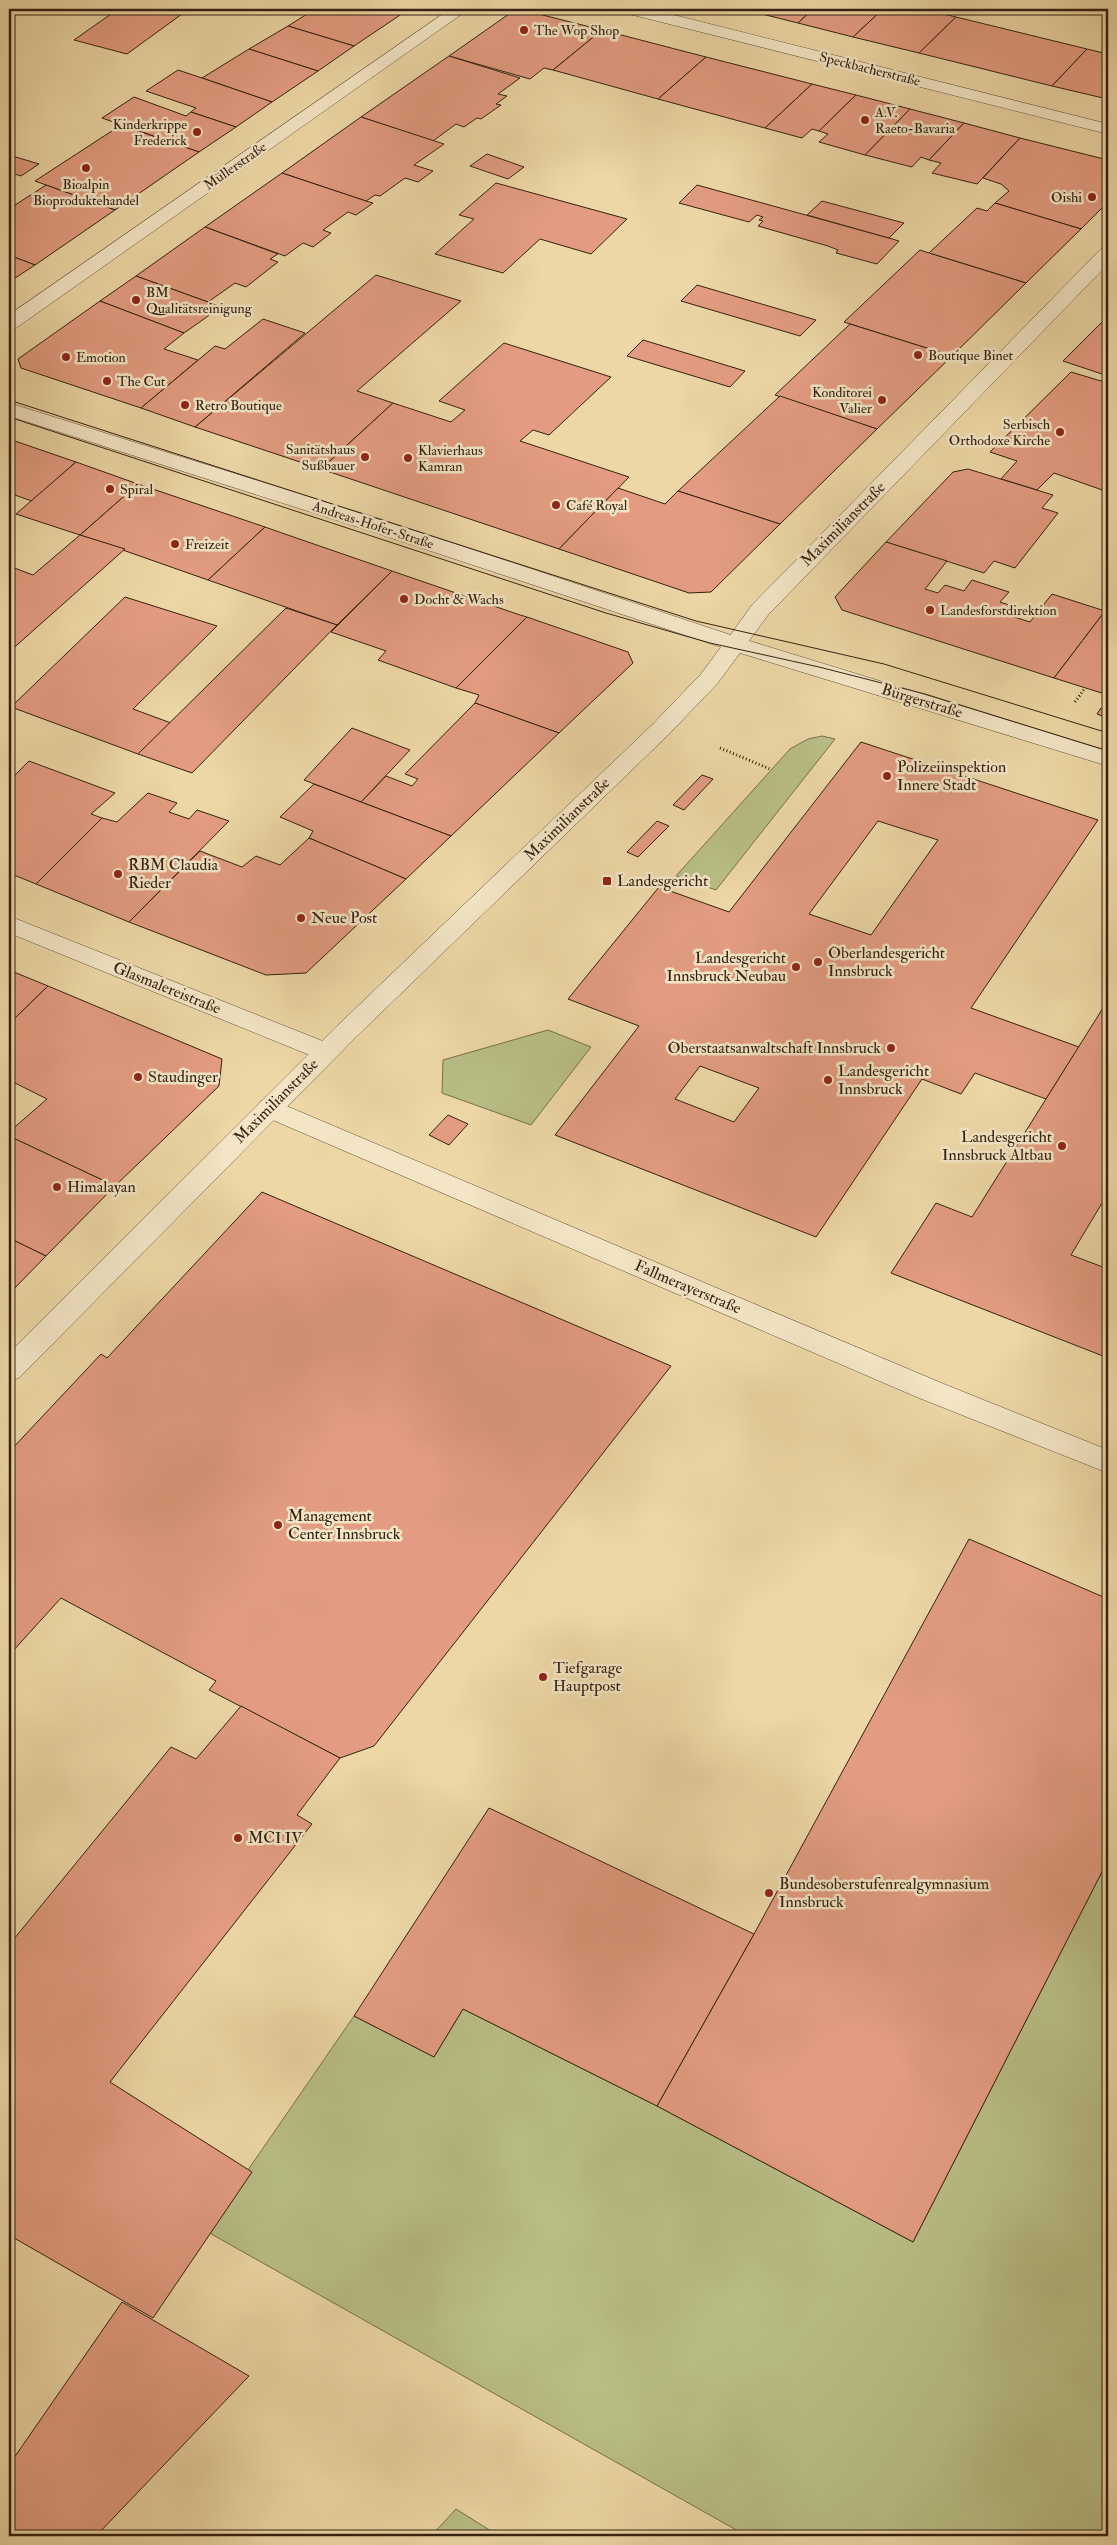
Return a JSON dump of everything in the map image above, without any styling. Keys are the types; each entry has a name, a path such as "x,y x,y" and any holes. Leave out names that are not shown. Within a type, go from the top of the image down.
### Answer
{"street":[{"name":"Müllerstraße","path":"9,324 461,9"},
{"name":"Speckbacherstraße","path":"631,9 1108,129"},
{"name":"Maximilianstraße","path":"9,1370 326,1052 661,729 709,679 760,610 1108,253"},
{"name":"Andreas-Hofer-Straße","path":"9,409 735,644"},
{"name":"Bürgerstraße","path":"735,644 1108,759"},
{"name":"Glasmalereistraße","path":"9,924 326,1052"},
{"name":"Fallmerayerstraße","path":"270,1108 929,1390 1108,1462"}],"path":[{"path":"1072,707 1085,688"},
{"path":"720,748 770,769"}],"green space":[{"path":"822,736 835,739 716,890 676,876 790,749 808,739"},
{"path":"548,1030 591,1047 531,1125 442,1093 443,1060"},
{"path":"1108,1860 1108,2536 747,2536 206,2231 354,2016 434,2057 463,2009 657,2106 913,2242"},
{"path":"456,2509 499,2536 431,2536"}],"building":[{"path":"118,9 160,9 182,14 127,54 74,40"},
{"path":"315,9 409,9 354,46 288,26"},
{"path":"516,9 602,30 553,70 544,68 530,79 449,56"},
{"path":"742,9 813,9 798,23"},
{"path":"813,9 883,9 853,37 798,23"},
{"path":"883,9 923,9 956,17 919,53 853,37"},
{"path":"956,17 1087,49 1052,86 919,53"},
{"path":"288,26 354,46 318,71 249,49"},
{"path":"602,30 706,57 658,99 553,70"},
{"path":"249,49 318,71 272,102 202,78"},
{"path":"1087,49 1108,54 1108,92 1103,98 1052,86"},
{"path":"449,56 520,78 498,94 507,96 496,104 501,105 481,119 477,118 464,127 456,124 433,141 361,117"},
{"path":"706,57 812,84 765,128 658,99"},
{"path":"178,70 272,102 236,127 191,112 196,108 146,91"},
{"path":"812,84 856,95 819,131 812,129 802,138 765,128"},
{"name":"A.V. Raeto-Bavaria","path":"856,95 910,109 865,155 819,142 828,134 819,131"},
{"path":"134,97 186,116 191,112 236,127 199,152 102,118"},
{"path":"910,109 964,123 929,160 921,157 912,167 865,155"},
{"path":"361,117 444,144 414,165 433,171 418,182 405,178 380,196 375,195 366,201 282,173"},
{"path":"964,123 1020,138 977,184 932,173 941,163 929,160"},
{"path":"121,125 199,152 115,210 35,181"},
{"path":"1020,138 1108,160 1108,202 1081,229 995,203 1009,191 1001,184 983,178"},
{"path":"487,154 524,167 508,179 470,166"},
{"path":"9,155 39,164 21,176 9,172"},
{"path":"282,173 373,203 356,215 348,212 323,230 331,233 313,247 303,243 285,256 205,227"},
{"path":"496,183 627,219 591,254 540,239 503,273 435,254 474,219 459,215"},
{"path":"46,185 115,210 35,265 9,255 9,209"},
{"path":"697,185 899,241 877,264 836,253 838,250 828,246 758,226 763,221 759,220 763,217 757,215 749,222 679,203"},
{"path":"822,201 904,223 889,238 807,215"},
{"path":"995,203 1081,229 1026,283 929,253 977,208 987,211"},
{"path":"205,227 278,254 270,259 278,262 246,287 235,283 208,302 136,276"},
{"path":"920,250 1026,283 952,356 844,322"},
{"path":"9,255 35,265 9,282"},
{"path":"376,275 461,301 357,391 393,403 321,469 195,427"},
{"path":"136,276 221,307 184,333 100,301"},
{"path":"697,285 816,320 800,336 681,301"},
{"path":"100,301 184,333 164,349 198,360 141,408 21,368 18,359"},
{"path":"1108,316 1108,376 1063,361"},
{"path":"263,319 305,333 195,427 141,408 215,346 225,349"},
{"path":"850,324 952,356 877,429 775,395"},
{"path":"643,340 745,371 730,387 627,356"},
{"path":"504,343 611,377 549,435 533,430 520,441 629,477 559,549 321,469 393,403 451,422 465,410 439,401"},
{"name":"Serbisch Orthodoxe Kirche","path":"1071,372 1101,381 1108,376 1108,492 1054,473 1037,490 1001,479 1017,461 990,452"},
{"path":"780,396 877,429 780,524 678,491"},
{"path":"9,439 76,462 32,501 9,493"},
{"path":"76,462 138,484 80,535 16,514"},
{"path":"968,469 1053,495 1042,508 1058,513 1015,568 994,561 984,573 886,542 953,472"},
{"path":"138,484 265,527 208,580 80,535"},
{"path":"618,488 665,504 678,491 780,524 711,592 689,593 559,549"},
{"path":"265,527 392,571 337,625 208,580"},
{"path":"80,535 125,549 9,652 9,566 33,575"},
{"name":"Landesforstdirektion","path":"886,542 947,561 925,589 938,593 945,585 964,591 972,580 1009,592 1000,602 1018,608 1011,616 1030,622 1052,594 1105,611 1054,678 842,610 835,597"},
{"path":"392,571 527,617 456,688 378,660 386,651 331,632"},
{"path":"125,597 217,626 133,709 171,723 138,754 11,707"},
{"path":"286,608 337,625 192,773 138,754"},
{"path":"1105,611 1108,612 1108,695 1054,678"},
{"path":"527,617 628,652 633,663 559,733 475,703 479,695 456,688"},
{"path":"475,703 559,733 451,836 361,802 386,776 412,786 418,779 405,774"},
{"path":"1101,708 1108,711 1108,718 1097,714"},
{"path":"352,728 410,750 361,802 304,780"},
{"name":"Landesgericht Innsbruck Neubau","path":"861,742 1098,820 971,1008 1079,1047 1046,1099 975,1073 961,1094 922,1079 816,1237 555,1135 639,1026 568,999 659,887 729,912","holes":["878,821 938,840 871,935 809,914","700,1066 759,1088 734,1122 675,1099"]},
{"path":"29,761 115,793 91,814 102,818 36,884 9,873 9,781"},
{"path":"702,775 713,779 684,810 673,805"},
{"path":"314,784 451,836 406,879 309,838 313,831 280,817"},
{"path":"148,793 177,803 169,812 189,819 197,810 229,821 129,922 36,884 102,818 117,822"},
{"path":"657,821 669,826 638,857 627,852"},
{"path":"309,838 406,879 306,973 266,975 129,922 200,851 242,867 256,856 280,865"},
{"path":"9,970 48,986 9,1024"},
{"path":"48,986 222,1059 219,1086 115,1186 9,1136 9,1132 47,1099 9,1080 9,1024"},
{"name":"Landesgericht Innsbruck Altbau","path":"1108,1000 1108,1193 1071,1255 1108,1269 1108,1358 891,1273 936,1203 972,1217"},
{"path":"448,1115 468,1124 449,1145 429,1135"},
{"path":"9,1136 115,1186 46,1256 9,1238"},
{"name":"Management Center Innsbruck","path":"262,1192 671,1366 374,1746 340,1758 209,1690 216,1681 61,1598 12,1652 9,1650 9,1452 101,1354 107,1358"},
{"path":"9,1238 46,1256 9,1294"},
{"path":"969,1539 1108,1599 1108,1860 913,2242 657,2106 754,1934"},
{"path":"241,1706 340,1758 297,1815 312,1824 110,2082 252,2172 153,2318 9,2235 9,1945 171,1747 196,1759"},
{"path":"489,1808 754,1934 657,2106 463,2009 434,2057 354,2016"},
{"path":"122,2302 249,2376 96,2536 9,2536 9,2465"}],"tram line":[{"path":"9,400 696,621 884,664 1108,733"},
{"path":"9,417 606,613 710,643 819,667 925,694 1108,751"}],"place":[{"name":"The Wop Shop","path":"524,30"},
{"name":"A.V. Raeto-Bavaria","path":"865,120"},
{"name":"Kinderkrippe Frederick","path":"197,132"},
{"name":"Bioalpin Bioproduktehandel","path":"86,168"},
{"name":"Oishi","path":"1092,197"},
{"name":"BM Qualitätsreinigung","path":"136,300"},
{"name":"Boutique Binet","path":"918,355"},
{"name":"Emotion","path":"66,357"},
{"name":"The Cut","path":"107,381"},
{"name":"Konditorei Valier","path":"882,400"},
{"name":"Retro Boutique","path":"185,405"},
{"name":"Serbisch Orthodoxe Kirche","path":"1060,432"},
{"name":"Sanitätshaus Sußbauer","path":"365,457"},
{"name":"Klavierhaus Kamran","path":"408,458"},
{"name":"Spiral","path":"110,489"},
{"name":"Café Royal","path":"556,505"},
{"name":"Freizeit","path":"175,544"},
{"name":"Docht & Wachs","path":"404,599"},
{"name":"Landesforstdirektion","path":"930,610"},
{"name":"Polizeiinspektion Innere Stadt","path":"887,776"},
{"name":"RBM Claudia Rieder","path":"118,874"},
{"name":"Landesgericht","path":"607,881"},
{"name":"Neue Post","path":"301,918"},
{"name":"Oberlandesgericht Innsbruck","path":"818,962"},
{"name":"Landesgericht Innsbruck Neubau","path":"796,967"},
{"name":"Oberstaatsanwaltschaft Innsbruck","path":"891,1048"},
{"name":"Staudinger","path":"138,1077"},
{"name":"Landesgericht Innsbruck","path":"828,1080"},
{"name":"Landesgericht Innsbruck Altbau","path":"1062,1146"},
{"name":"Himalayan","path":"57,1187"},
{"name":"Management Center Innsbruck","path":"278,1525"},
{"name":"Tiefgarage Hauptpost","path":"543,1677"},
{"name":"MCI IV","path":"238,1838"},
{"name":"Bundesoberstufenrealgymnasium Innsbruck","path":"769,1893"}]}
